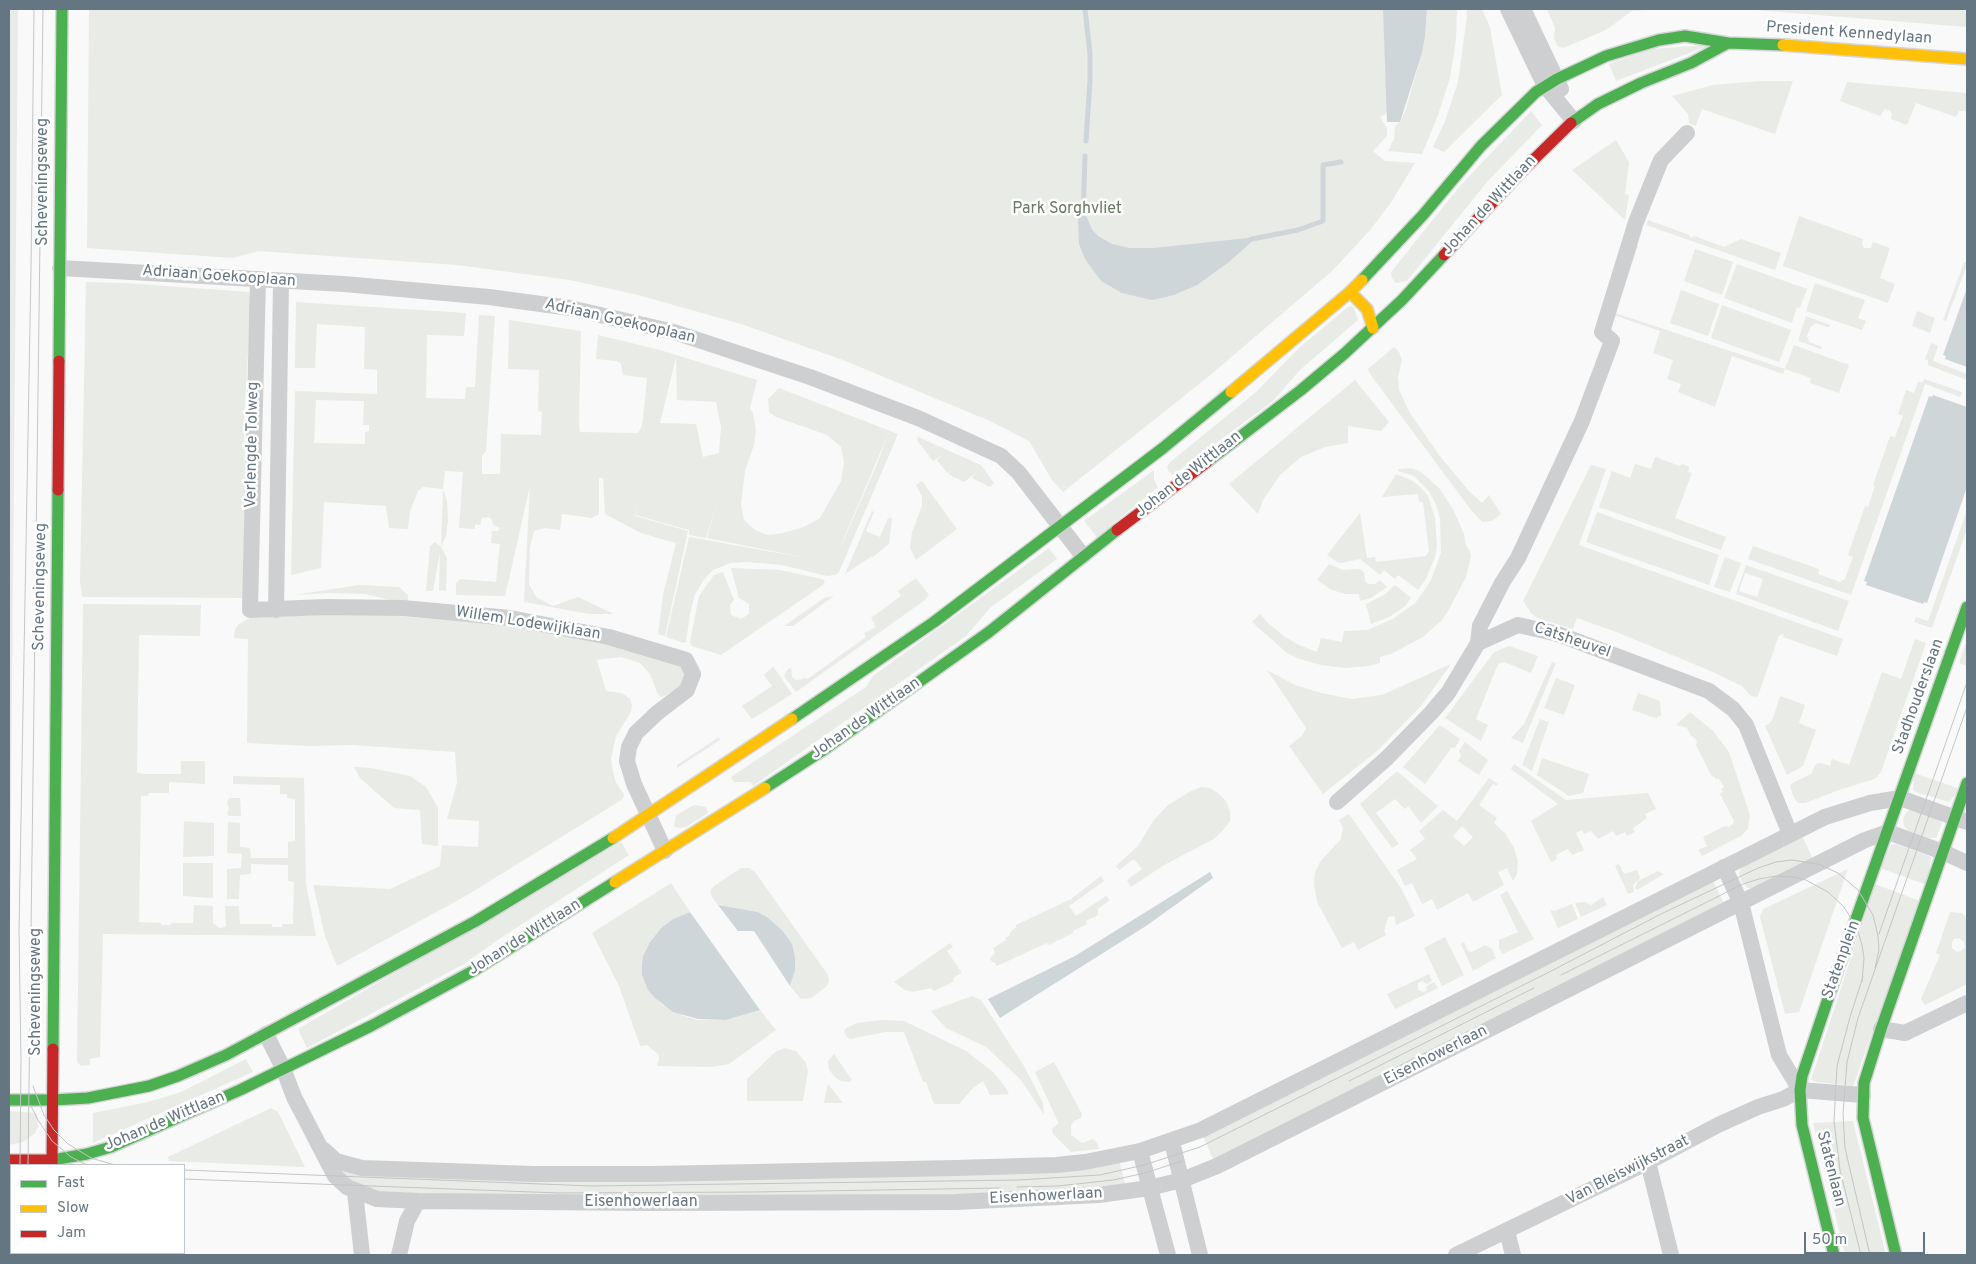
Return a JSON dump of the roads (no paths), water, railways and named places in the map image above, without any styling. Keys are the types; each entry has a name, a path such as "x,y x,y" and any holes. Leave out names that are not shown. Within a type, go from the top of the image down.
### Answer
{"main road":[{"name":"Scheveningseweg","path":"52,1162 62,9"},
{"name":"President Kennedylaan","path":"1551,82 1606,56 1659,40 1685,36 1728,43 1967,59"},
{"path":"1574,121 1598,104 1691,63 1728,43"},
{"path":"9,1100 88,1098 149,1086 178,1076 266,1034 476,921 626,830 927,627 1163,448 1350,292 1423,216 1481,146 1517,110 1551,82"},
{"name":"Johan de Wittlaan","path":"9,1160 52,1162 111,1146 240,1090 371,1026 472,971 665,850 725,815 822,751 988,632 1083,556 1301,390 1372,328 1460,238 1520,172 1574,121"},
{"path":"1350,292 1367,310 1372,328"},
{"name":"Stadhouderslaan","path":"1900,798 1967,607"},
{"path":"1896,1255 1863,1118 1863,1095 1867,1074 1881,1029 1943,852 1961,820 1967,783"},
{"name":"Statenplein","path":"1800,1090 1802,1076 1900,798"},
{"name":"Statenlaan","path":"1800,1090 1802,1124 1834,1255"}],"street":[{"path":"1508,9 1574,121"},
{"path":"1523,9 1551,82"},
{"path":"1337,802 1387,758 1432,713 1448,693 1478,643 1480,626 1502,583 1518,558 1582,421 1612,341 1602,332 1634,230 1661,160 1687,133"},
{"name":"Adriaan Goekooplaan","path":"60,268 258,279 489,298 570,308 691,337 774,364 909,414 1001,456 1019,473 1083,556"},
{"name":"Verlengde Tolweg","path":"250,610 258,279"},
{"name":"Verlengde Tolweg","path":"276,610 281,281"},
{"name":"Willem Lodewijklaan","path":"250,610 326,607 403,608 510,618 583,631 683,658 694,674 687,690 657,713 636,733 630,747 627,761 631,776 649,814"},
{"name":"Catsheuvel","path":"1478,643 1518,625 1526,626 1558,634 1709,691 1733,709 1746,725 1790,834"},
{"path":"1863,1095 1800,1090 1779,1055 1741,902 1724,867 1825,817 1870,803 1900,798 1961,820"},
{"path":"649,814 665,850"},
{"path":"1741,902 1865,840 1888,832 1967,863"},
{"name":"Eisenhowerlaan","path":"314,1138 328,1155 336,1161 362,1168 533,1174 653,1174 1066,1164 1140,1151 1172,1142 1201,1130 1724,867"},
{"name":"Eisenhowerlaan","path":"266,1034 283,1068 294,1097 334,1176 355,1192 377,1199 418,1202 651,1204 956,1202 1099,1195 1149,1188 1182,1180 1217,1166 1741,902"},
{"path":"1881,1029 1905,1034 1967,1003"},
{"name":"Van Bleiswijkstraat","path":"1456,1255 1648,1162 1718,1125 1758,1107 1783,1099 1800,1090"},
{"path":"1172,1142 1200,1255"},
{"path":"1140,1151 1168,1255"},
{"path":"1648,1162 1671,1255"},
{"path":"355,1192 362,1255"},
{"path":"399,1255 408,1221 418,1202"},
{"path":"1507,1231 1513,1255"}],"waterway":[{"path":"1085,9 1090,54 1086,141"},
{"path":"1085,156 1083,215 1090,231"},
{"path":"1252,239 1298,230 1323,221 1323,165 1341,162"}],"tram line":[{"path":"20,1164 19,930 34,9"},
{"path":"28,1164 43,9"},
{"path":"1879,934 1967,682"},
{"path":"1870,1255 1845,1148 1843,1114 1847,1062 1858,1018 1967,707"},
{"path":"185,1170 592,1186 1018,1180 1100,1175 1144,1165 1200,1147 1661,914 1758,868 1776,862 1792,860 1818,864 1838,873 1858,890 1873,915 1878,936 1879,950 1875,968"},
{"path":"1561,975 1743,884 1776,876 1806,880 1828,892 1844,907 1857,928 1862,945 1864,958 1862,982"},
{"path":"1861,1255 1840,1170 1834,1121 1837,1066 1863,977"},
{"path":"1349,1081 1534,988"},
{"path":"33,1086 44,1115 54,1130 68,1144 91,1158 112,1164"},
{"path":"31,1106 52,1141 71,1157 85,1164"},
{"path":"1017,1187 1058,1186 1113,1180 1145,1173 1182,1161"},
{"path":"185,1179 559,1193 1000,1188"}],"park label":[{"name":"Park Sorghvliet","path":"1067,210"}]}
